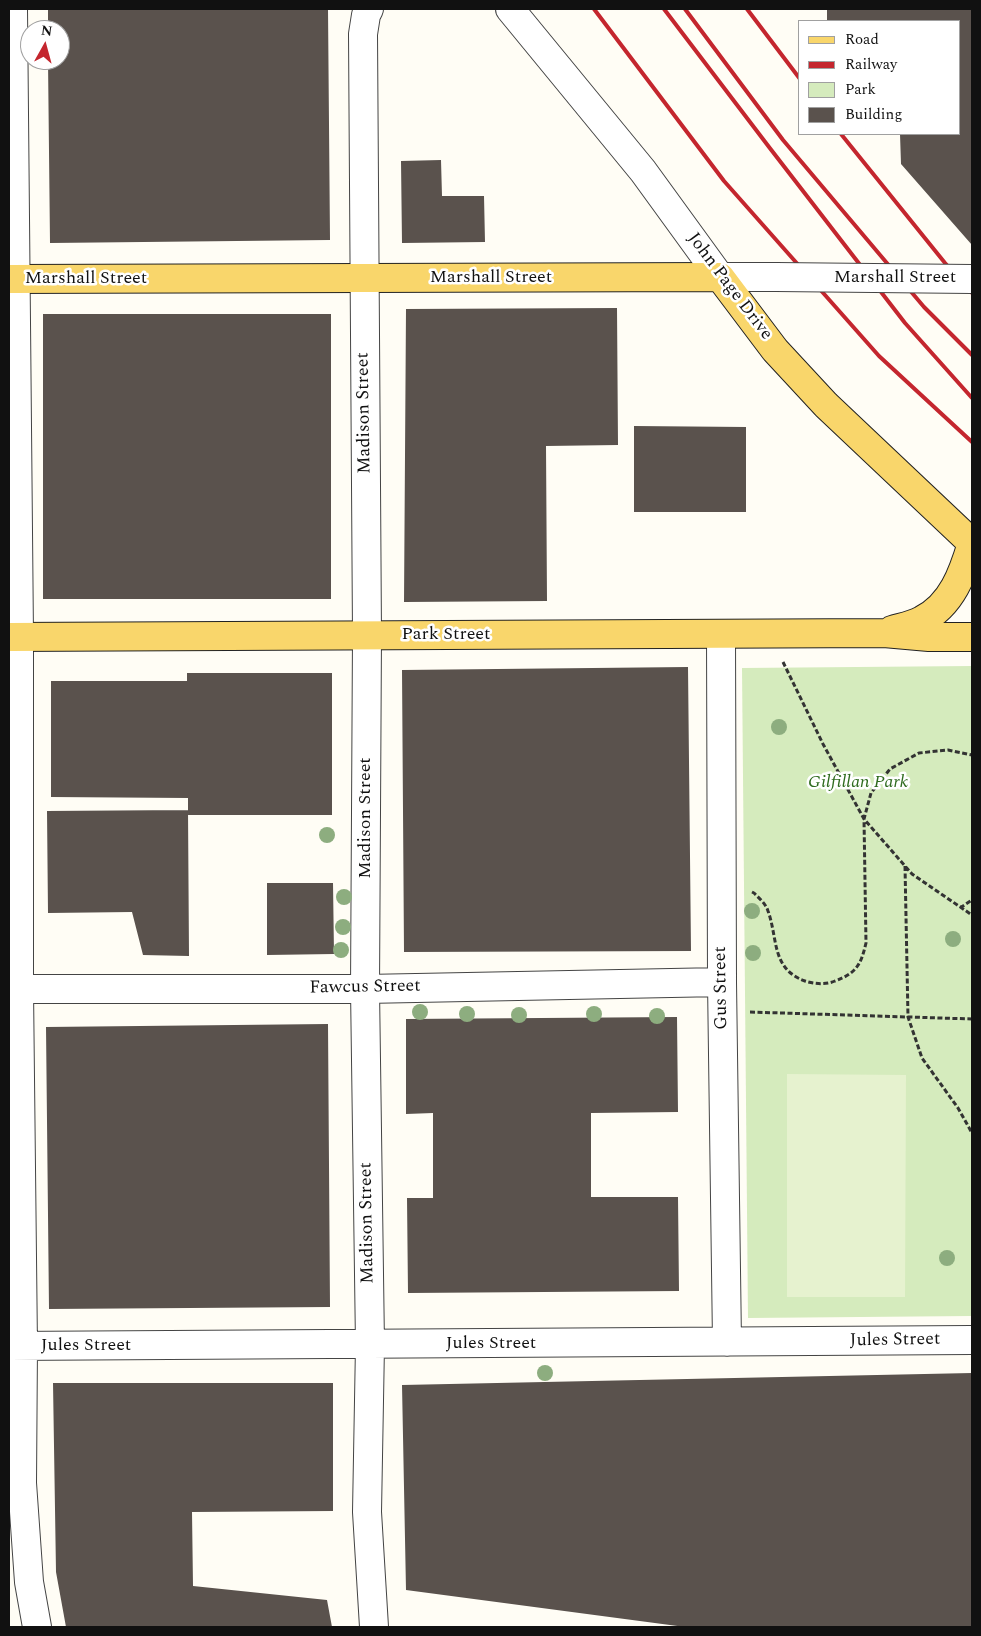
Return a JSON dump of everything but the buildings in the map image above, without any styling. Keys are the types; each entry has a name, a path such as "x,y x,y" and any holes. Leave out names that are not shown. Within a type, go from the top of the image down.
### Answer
{"main road":[{"name":"Marshall Street","path":"12,279 720,277"},
{"name":"John Page Drive","path":"720,277 775,350 826,406 972,543"},
{"name":"Park Street","path":"884,633 922,620 946,601 962,575 972,543"},
{"name":"Park Street","path":"14,636 884,633 929,637 972,637"}],"street":[{"path":"13,9 12,279 16,1346 29,1582 37,1627"},
{"name":"Madison Street","path":"369,9 366,15 363,34 363,278 367,635 365,990 370,1345 368,1512 374,1627"},
{"name":"John Page Drive","path":"510,9 643,172 720,277"},
{"name":"Marshall Street","path":"720,277 972,279"},
{"name":"Gus Street","path":"721,634 722,1011 727,1342"},
{"name":"Fawcus Street","path":"14,989 365,990 722,982"},
{"name":"Jules Street","path":"16,1346 972,1340"}],"path":[{"path":"770,634 795,689 864,818 912,874 972,916"},
{"path":"722,887 754,893 768,909 779,956 794,977 813,984 833,982 852,974 861,962 866,942 864,818 871,793 890,769 919,753 948,750 972,755"},
{"path":"905,866 908,1017 922,1058 958,1108 972,1132"},
{"path":"960,908 972,900"},
{"path":"722,1011 972,1019"}],"green space":[{"name":"Gilfillan Park","path":"972,666 972,1316 748,1318 742,668"},
{"path":"787,1074 906,1075 905,1297 787,1297"}],"railway":[{"path":"594,9 724,181 879,356 972,442"},
{"path":"664,9 905,323 972,398"},
{"path":"685,9 783,140 924,307 972,355"},
{"path":"747,9 798,76"},
{"path":"842,135 945,263 972,293"}]}
